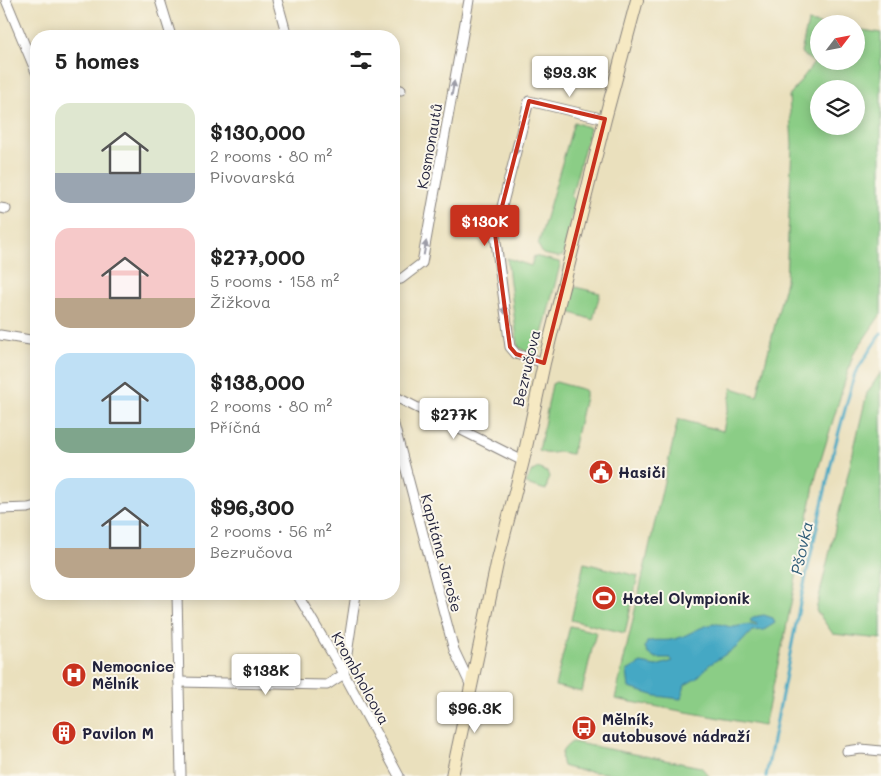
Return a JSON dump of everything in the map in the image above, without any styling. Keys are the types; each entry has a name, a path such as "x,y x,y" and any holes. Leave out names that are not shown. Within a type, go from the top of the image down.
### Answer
{"street":[{"path":"6,0 30,58"},
{"path":"160,0 169,30"},
{"path":"277,0 285,30"},
{"name":"Kosmonautů","path":"400,279 422,263 469,0"},
{"name":"Bezručova","path":"452,776 498,559 544,363 637,0"},
{"path":"544,363 516,354 510,347 495,234 529,101 605,119"},
{"path":"0,335 30,341"},
{"path":"400,399 522,461"},
{"name":"Kapitána Jaroše","path":"400,448 454,650 472,686"},
{"path":"0,509 30,508"},
{"path":"177,600 181,776"},
{"name":"Krombholcova","path":"301,600 344,674 399,776"},
{"path":"179,682 327,685 344,674 355,600"},
{"path":"847,751 860,749 881,751"}],"highlighted area":[{"path":"529,101 605,119 544,363 516,354 510,347 495,234"}],"green space":[{"path":"808,22 810,22 810,60 801,53"},
{"path":"865,30 881,33 881,314 853,355 816,476 786,629 764,726 615,699 678,419 723,431 732,388 757,396 786,281 792,144 789,96 810,68 810,70 865,70"},
{"path":"574,122 590,128 571,197 575,201 563,256 558,257 543,254 538,245"},
{"path":"534,256 559,262 560,265 537,354 518,347 507,258 531,266"},
{"path":"575,287 600,293 593,320 569,312"},
{"path":"881,372 881,639 833,634 816,610 867,393"},
{"path":"556,382 585,390 572,454 539,451 552,384"},
{"path":"538,468 547,472 549,476 546,490 526,484 531,472"},
{"name":"Hotel Olympionik","path":"584,563 638,576 625,633 571,620"},
{"path":"570,626 596,632 582,692 555,686"},
{"path":"572,742 701,767 709,776 633,775 592,772 563,766 561,755"}],"water":[{"path":"764,615 773,618 775,623 764,630 752,631 737,647 709,665 697,678 685,685 681,699 656,696 629,688 627,671 641,663 656,666 673,661 670,658 656,658 648,654 645,647 647,642 676,639 714,624 733,627 756,626 757,624 750,621 753,617"}],"waterway":[{"name":"Pšovka","path":"766,776 800,603 835,446 855,373 881,333"}],"place":[{"name":"Hasiči","path":"601,472"},
{"name":"Hotel Olympionik","path":"604,598"},
{"name":"Nemocnice Mělník","path":"74,675"},
{"name":"Mělník, autobusové nádraží","path":"584,728"},
{"name":"Pavilon M","path":"64,733"}]}
